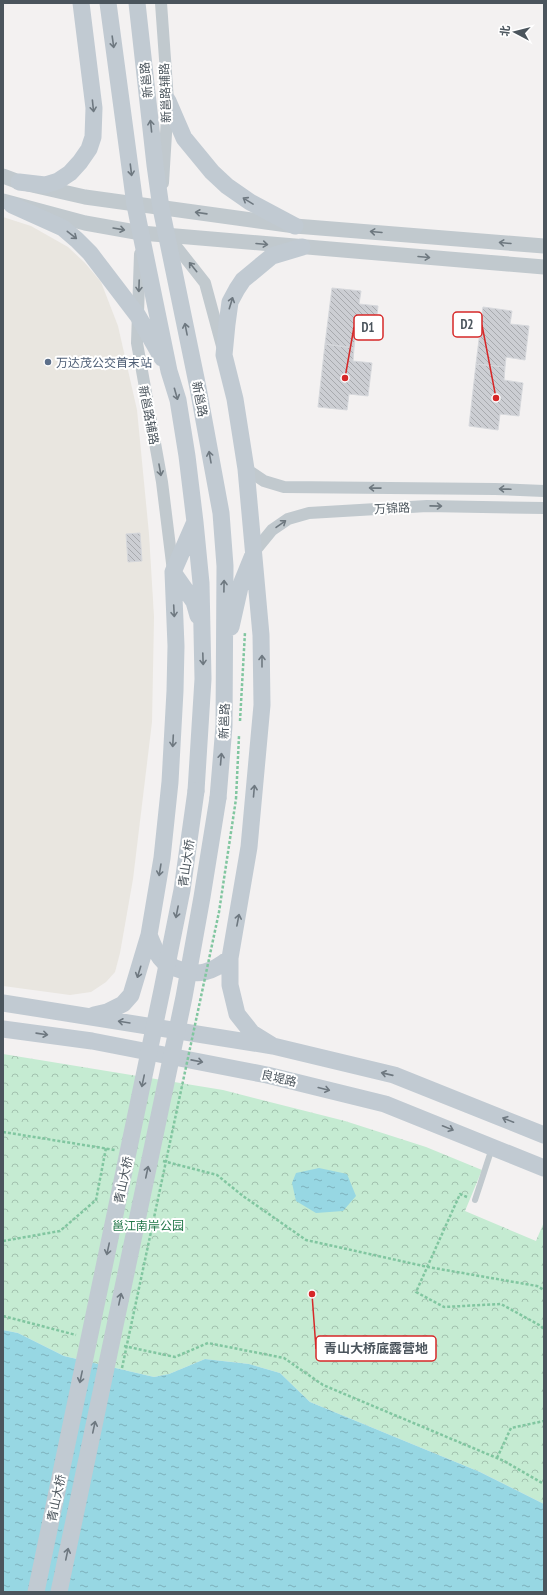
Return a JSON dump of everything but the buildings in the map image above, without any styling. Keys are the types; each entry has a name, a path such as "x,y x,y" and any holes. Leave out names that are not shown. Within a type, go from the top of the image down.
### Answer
{"main road":[{"path":"19,182 45,185 58,181 70,173 89,149 93,137 94,108 81,3"},
{"name":"新邕路","path":"108,3 135,205 169,371 178,400 195,522 201,583 203,679 196,791"},
{"name":"新邕路","path":"137,3 161,208 168,236 221,513 225,566 225,652 224,726 218,798"},
{"path":"168,101 184,138 212,172 227,186 250,202 295,226"},
{"path":"8,203 63,228 90,253 138,316 169,371"},
{"path":"273,1046 252,1033 236,1014 230,985 230,958 249,847 262,705 261,635 246,469 235,399 224,355 230,302 236,289 256,268 272,256 302,247"},
{"path":"91,1016 107,1012 124,1004 131,995 149,935 162,858 170,782 176,691 173,572 195,522"},
{"path":"225,652 240,587 254,552"},
{"path":"173,572 194,602 201,624"},
{"name":"青山大桥","path":"36,1592 182,890 196,791"},
{"name":"青山大桥","path":"59,1592 184,997 218,798"},
{"path":"149,935 156,953 164,963 183,971 203,973 218,968 230,958"},
{"path":"3,1003 273,1046 394,1075 544,1135"},
{"name":"良堤路","path":"3,1029 92,1041 267,1075 385,1104 493,1146 544,1168"}],"street":[{"name":"新邕路辅路","path":"161,3 168,101 161,208"},
{"path":"3,176 19,182 85,197 295,226 544,246"},
{"path":"8,203 85,223 141,233 544,267"},
{"name":"新邕路辅路","path":"141,233 137,343 162,482 173,572"},
{"path":"168,236 205,283 224,355"},
{"name":"万锦路","path":"246,469 264,481 284,487 544,491"},
{"name":"万锦路","path":"254,552 272,530 288,519 309,513 426,506 544,508"}],"lane":[{"path":"476,1200 493,1146"}],"path":[{"path":"236,799 245,627"},
{"path":"3,1132 121,1151"},
{"path":"3,1241 60,1230 96,1200 106,1148"},
{"path":"158,1160 217,1175 242,1196 306,1240 428,1267 537,1286 544,1290"},
{"path":"476,1200 460,1194 416,1292 444,1307 501,1304 541,1326 544,1330"},
{"path":"3,1316 78,1335"},
{"path":"122,1346 175,1357 208,1343 284,1358 323,1385 497,1458 544,1484"},
{"path":"497,1458 511,1428 544,1420"}],"shaded area":[{"path":"3,217 31,226 68,247 85,263 101,282 118,326 137,410 149,534 154,617 152,722 133,879 120,953 115,972 106,982 91,992 70,995 3,986"}],"green space":[{"name":"邕江南岸公园","path":"3,1054 223,1090 345,1121 426,1147 482,1170 465,1211 536,1241 544,1222 544,1504 480,1472 310,1402 280,1373 249,1364 205,1359 169,1374 154,1377 64,1356 18,1333 3,1330"}],"water":[{"path":"319,1168 347,1174 356,1196 343,1211 316,1213 296,1201 292,1183 296,1173"},
{"path":"3,1330 18,1333 64,1356 154,1377 169,1374 205,1359 249,1364 280,1373 310,1402 480,1472 544,1504 544,1592 3,1592"}],"place":[{"name":"万达茂公交首末站","path":"48,362"},
{"name":"D1","path":"345,378"},
{"name":"D2","path":"496,398"},
{"name":"青山大桥底露营地","path":"312,1294"}]}
